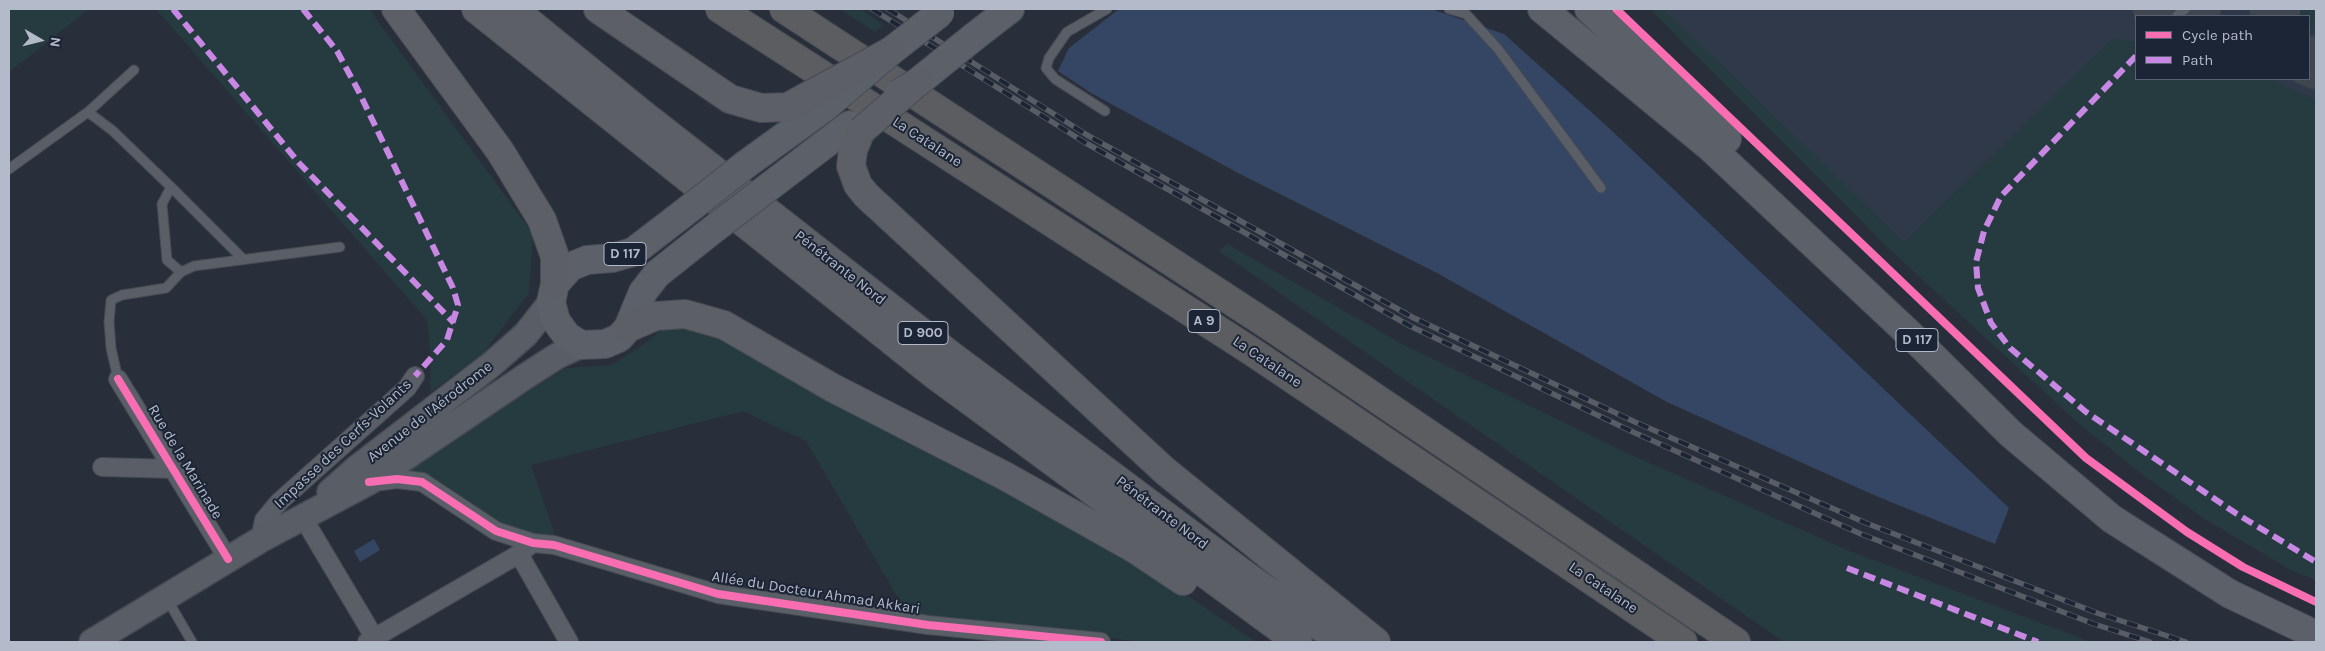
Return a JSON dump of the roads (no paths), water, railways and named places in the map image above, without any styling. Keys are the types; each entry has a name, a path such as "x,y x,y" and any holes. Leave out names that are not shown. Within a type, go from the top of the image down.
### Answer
{"highway":[{"path":"396,9 500,151 542,220 555,257 553,293"},
{"name":"Pénétrante Nord","path":"476,9 936,376 1298,642"},
{"name":"Pénétrante Nord","path":"513,9 640,112 944,350 1249,578 1343,642"},
{"path":"598,9 730,99 761,108 788,107 817,101 891,50"},
{"name":"La Catalane","path":"720,9 1254,353 1670,639"},
{"name":"La Catalane","path":"784,9 1259,320 1736,642"},
{"path":"918,82 856,128 851,166 858,185 866,195 1165,471 1376,642"},
{"path":"628,328 656,316 685,314 724,325 833,388 1005,476 1135,549 1274,642"}],"main road":[{"path":"918,82 1010,9"},
{"name":"D 117","path":"1542,9 1711,148 1912,335 2011,434 2112,519 2230,594 2316,635"},
{"name":"D 117","path":"1590,9 1857,262 2005,408 2091,485 2141,524 2202,563 2274,602 2316,621"},
{"path":"891,50 943,11"},
{"name":"D 117","path":"553,293 570,267 586,260 612,258 633,252 745,165 817,101"},
{"name":"D 117","path":"628,328 643,292 657,274 770,186 856,128"},
{"path":"553,293 556,321 567,336 581,345 605,344 619,338 628,328"},
{"name":"Avenue de l'Aérodrome","path":"302,516 357,468 492,364 526,334 553,293"},
{"name":"Avenue de l'Aérodrome","path":"92,642 260,540 368,482 557,356 581,345"}],"street":[{"name":"Impasse des Cerfs-Volants","path":"260,540 264,520 279,502 407,388 415,376"},
{"name":"Rue de la Marinade","path":"118,379 228,559"},
{"path":"102,467 174,469"},
{"name":"Allée du Docteur Ahmad Akkari","path":"368,482 397,479 422,482 496,531 533,543 554,545 718,594 928,624 1101,642"},
{"path":"302,516 373,641 519,554 533,543"},
{"path":"519,554 569,642"}],"lane":[{"path":"1105,111 1055,79 1046,68 1049,58 1067,32 1107,9"},
{"path":"1449,9 1466,14 1498,50 1600,188"},
{"path":"9,169 88,112 134,70"},
{"path":"88,112 113,131 243,259"},
{"path":"172,187 162,204 167,260 181,272"},
{"path":"118,379 109,331 111,300 122,295 166,288 181,272 194,266 340,247"},
{"path":"166,597 192,642"}],"water":[{"path":"1119,9 1431,9 1504,34 1609,128 2009,508 1995,544 1876,496 1667,402 1437,273 1240,174 1091,93 1058,71 1069,48"},
{"path":"374,539 380,550 360,562 354,551"}],"railway":[{"path":"872,9 1084,142 1410,326 1633,432 1861,534 2094,624 2150,642"},
{"path":"888,9 1087,135 1412,317 1635,422 1866,523 2097,613 2186,642"}]}
